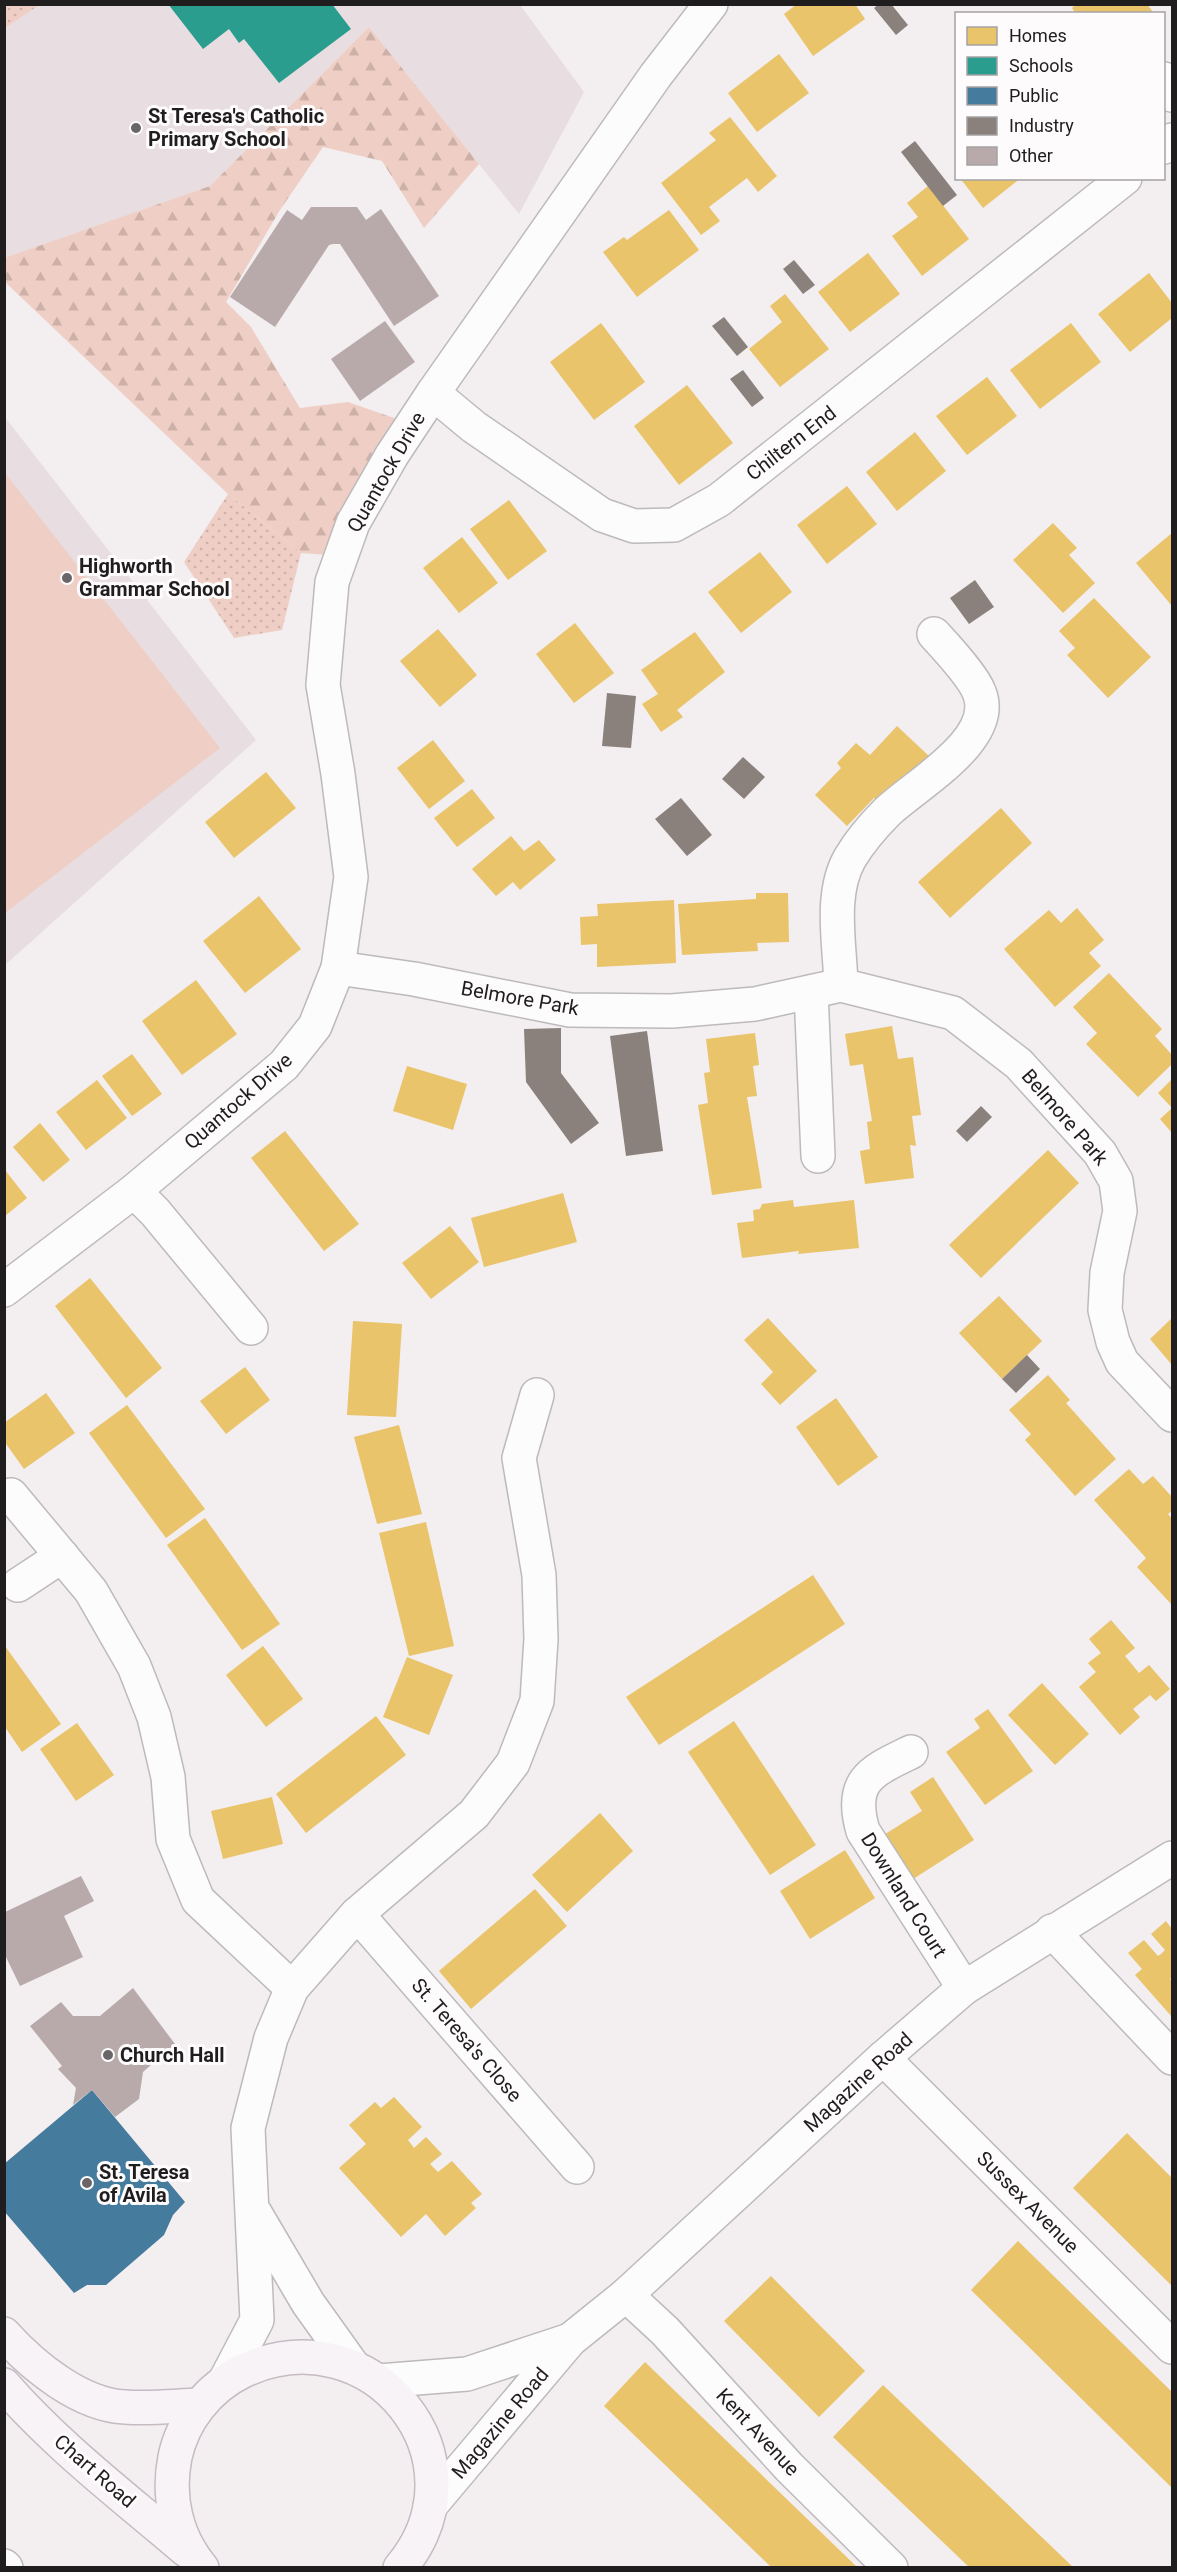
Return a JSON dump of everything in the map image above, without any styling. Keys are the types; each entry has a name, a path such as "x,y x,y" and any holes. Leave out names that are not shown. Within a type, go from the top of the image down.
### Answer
{"main road":[{"path":"4,2334 17,2348 72,2392 123,2407 199,2404"},
{"path":"198,2564 175,2517 171,2477 179,2439 199,2404 226,2379 274,2359 310,2356 366,2374 405,2406 422,2437 431,2471 430,2506 424,2530 409,2562"},
{"name":"Chart Road","path":"4,2385 29,2413 87,2467 198,2564"}],"street":[{"name":"Quantock Drive","path":"4,1290 134,1191 284,1065 315,1026 338,968 351,877 338,774 323,684 332,582 352,523 392,455 433,393 656,75 711,4"},
{"path":"1165,81 1173,95"},
{"name":"Chiltern End","path":"433,393 474,427 602,515 634,526 674,525 719,500 1122,180"},
{"path":"818,1156 826,988 838,912 840,882 850,858 887,812 936,773 973,735 982,715 980,692 934,634"},
{"name":"Belmore Park","path":"338,968 414,979 570,1010 672,1011 755,1004 826,988 952,1013 1019,1064 1100,1153 1116,1181 1120,1211 1107,1272 1105,1310 1113,1342 1122,1362 1173,1415"},
{"path":"134,1191 155,1212 251,1328"},
{"path":"226,2379 256,2320 248,2128 271,2038 291,1988 357,1914 474,1814 513,1763 537,1701 541,1639 539,1575 519,1458 537,1395"},
{"path":"11,1495 91,1591 134,1665 154,1717 168,1777 173,1839 198,1900 291,1988"},
{"path":"18,1585 62,1556"},
{"name":"Downland Court","path":"911,1752 868,1776 863,1783 858,1814 863,1831 964,1988"},
{"name":"Magazine Road","path":"430,2506 570,2340 626,2295 883,2058 964,1988 1052,1931 1173,1858"},
{"name":"St. Teresa's Close","path":"357,1914 577,2167"},
{"path":"1052,1931 1173,2058"},
{"name":"Sussex Avenue","path":"883,2058 1173,2347"},
{"path":"253,2209 308,2303 366,2374"},
{"name":"Kent Avenue","path":"626,2295 665,2331 789,2467 891,2568"},
{"name":"Magazine Road","path":"366,2374 467,2374 570,2340"}],"shaded area":[{"name":"St Teresa's Catholic Primary School","path":"4,5 520,5 584,92 519,214 369,27 210,186 5,258"},
{"name":"Highworth Grammar School","path":"4,416 256,740 5,965 4,965"}],"green space":[{"path":"5,4 39,4 39,5 5,28"},
{"path":"369,27 479,164 424,228 382,161 323,147 280,210 226,302 251,327 300,408 348,402 397,419 328,555 301,553 228,494 5,282 4,258 210,186"},
{"name":"Highworth Grammar School","path":"5,473 220,748 5,913"},
{"path":"228,494 301,553 282,630 234,638 184,562"}],"building: Homes":[{"path":"797,4 855,4 865,19 813,56 784,14"},
{"path":"1076,4 1147,4 1153,12 1075,12 1072,8"},
{"path":"779,54 809,93 757,132 728,93"},
{"path":"730,117 777,176 758,192 747,178 709,207 720,221 701,235 661,183 716,140 709,133"},
{"path":"962,180 1018,180 983,208"},
{"path":"928,186 969,239 922,276 892,236 918,217 907,203"},
{"path":"669,210 699,250 637,297 603,252 624,237 627,240"},
{"path":"868,253 900,294 850,332 818,292"},
{"path":"1149,273 1172,303 1172,318 1130,352 1098,314"},
{"path":"785,294 829,349 780,387 749,349 782,322 770,306"},
{"path":"601,323 645,382 594,420 550,362"},
{"path":"1071,323 1101,362 1040,409 1010,370"},
{"path":"987,377 1017,416 967,455 936,416"},
{"path":"687,385 733,443 679,485 634,426"},
{"path":"915,432 946,471 897,511 866,472"},
{"path":"847,486 877,524 827,564 797,525"},
{"path":"509,500 547,551 508,580 470,529"},
{"path":"1053,523 1077,548 1069,555 1095,583 1063,613 1013,560"},
{"path":"1172,533 1172,606 1136,563"},
{"path":"462,537 498,583 459,613 423,568"},
{"path":"760,552 792,592 741,633 708,592"},
{"path":"1094,598 1151,657 1108,698 1067,655 1075,648 1059,631"},
{"path":"575,623 614,673 574,703 536,654"},
{"path":"438,629 477,675 440,707 400,661"},
{"path":"695,632 725,672 677,710 683,717 661,732 642,704 658,694 641,670"},
{"path":"897,726 930,757 883,806 874,798 847,826 815,795 841,768 837,763 856,743 870,755"},
{"path":"433,740 465,781 429,809 397,768"},
{"path":"266,772 296,808 234,858 205,822"},
{"path":"472,789 495,818 457,847 434,818"},
{"path":"1001,808 1032,843 950,918 918,882"},
{"path":"511,836 524,851 539,840 556,860 520,890 513,882 496,896 472,869"},
{"path":"756,893 788,893 789,942 757,943 758,951 682,955 678,904 756,899"},
{"path":"259,896 301,949 245,993 203,941"},
{"path":"674,900 676,963 597,967 597,944 581,945 580,917 598,916 597,904"},
{"path":"1077,908 1104,940 1089,953 1101,966 1055,1007 1004,949 1049,910 1061,923"},
{"path":"1109,973 1162,1029 1155,1036 1172,1055 1172,1064 1138,1097 1086,1044 1097,1033 1073,1007"},
{"path":"196,980 237,1034 182,1075 142,1021"},
{"path":"892,1026 898,1059 913,1057 921,1115 912,1116 916,1146 910,1145 914,1178 865,1184 860,1151 870,1149 867,1122 872,1121 863,1064 850,1066 845,1034"},
{"path":"755,1033 759,1065 753,1066 757,1096 747,1097 762,1188 712,1195 698,1105 708,1103 704,1073 710,1072 706,1039"},
{"path":"132,1054 162,1094 132,1116 102,1076"},
{"path":"407,1066 467,1084 453,1130 393,1111"},
{"path":"1172,1079 1172,1108 1158,1093"},
{"path":"97,1080 127,1118 86,1150 56,1112"},
{"path":"1172,1108 1172,1133 1160,1119"},
{"path":"40,1123 70,1160 43,1182 13,1147"},
{"path":"285,1131 359,1224 324,1251 251,1158"},
{"path":"1048,1150 1079,1183 981,1278 949,1245"},
{"path":"5,1170 27,1198 5,1216"},
{"path":"563,1193 577,1242 484,1267 471,1218"},
{"path":"793,1200 794,1207 854,1200 859,1248 798,1254 799,1251 742,1258 737,1223 754,1221 753,1210 760,1209 762,1204"},
{"path":"450,1226 479,1262 431,1299 402,1263"},
{"path":"90,1278 162,1368 126,1398 55,1306"},
{"path":"999,1296 1042,1341 1002,1379 959,1333"},
{"path":"768,1318 817,1371 780,1405 761,1384 773,1372 744,1340"},
{"path":"1172,1318 1172,1365 1150,1339"},
{"path":"353,1321 402,1324 396,1417 347,1415"},
{"path":"245,1367 270,1400 226,1434 200,1401"},
{"path":"1048,1375 1070,1400 1066,1403 1116,1459 1075,1496 1025,1440 1031,1434 1009,1410"},
{"path":"46,1393 75,1433 24,1469 4,1441 4,1423"},
{"path":"836,1398 878,1457 838,1486 796,1427"},
{"path":"127,1405 205,1509 166,1538 89,1433"},
{"path":"399,1425 422,1514 377,1524 354,1437"},
{"path":"1129,1469 1143,1484 1153,1476 1172,1497 1172,1511 1168,1514 1172,1519 1172,1605 1137,1567 1146,1558 1094,1500"},
{"path":"205,1518 280,1624 242,1650 167,1545"},
{"path":"426,1522 454,1646 409,1656 379,1533"},
{"path":"813,1575 845,1624 659,1745 626,1697"},
{"path":"1111,1620 1135,1648 1125,1656 1139,1673 1149,1665 1170,1689 1156,1701 1150,1695 1133,1709 1140,1717 1120,1735 1079,1687 1096,1672 1088,1663 1101,1653 1089,1639"},
{"path":"5,1646 61,1724 22,1752 5,1727"},
{"path":"263,1646 303,1699 266,1727 226,1675"},
{"path":"407,1657 453,1675 429,1735 383,1717"},
{"path":"1042,1683 1089,1734 1055,1765 1008,1715"},
{"path":"988,1709 1033,1771 985,1805 946,1752 980,1728 974,1719"},
{"path":"376,1716 406,1755 306,1833 276,1794"},
{"path":"734,1721 816,1845 770,1875 688,1752"},
{"path":"77,1723 114,1775 76,1801 40,1749"},
{"path":"933,1777 974,1840 910,1881 882,1836 922,1811 910,1792"},
{"path":"272,1797 283,1844 223,1859 211,1811"},
{"path":"600,1813 633,1851 567,1912 532,1875"},
{"path":"845,1850 875,1898 810,1939 780,1891"},
{"path":"535,1889 567,1926 471,2009 439,1971"},
{"path":"1166,1921 1172,1929 1172,1977 1170,1979 1172,1982 1172,2017 1135,1975 1142,1969 1128,1953 1144,1940 1158,1956 1161,1954 1165,1950 1151,1934"},
{"path":"394,2097 422,2127 408,2140 414,2148 426,2137 442,2154 430,2164 438,2172 452,2161 482,2194 471,2203 476,2208 445,2236 426,2214 401,2237 339,2168 366,2144 349,2125 375,2102 381,2108"},
{"path":"1127,2133 1172,2178 1172,2286 1073,2188"},
{"path":"1018,2241 1172,2392 1172,2488 971,2290"},
{"path":"771,2276 865,2371 819,2417 724,2321"},
{"path":"645,2362 858,2568 772,2568 604,2406"},
{"path":"883,2385 1074,2568 970,2568 833,2437"}],"building: Schools":[{"path":"168,4 332,4 351,29 279,83 244,39 239,43 229,29 203,49"}],"building: Public":[{"name":"St. Teresa of Avila","path":"92,2090 185,2202 173,2215 164,2235 106,2285 87,2285 74,2293 4,2211 4,2164"}],"building: Industry":[{"path":"879,4 891,4 908,25 896,35 874,8"},
{"path":"915,141 957,195 943,206 901,152"},
{"path":"794,260 815,285 803,294 783,269"},
{"path":"724,317 748,347 737,356 712,326"},
{"path":"743,370 764,398 752,407 730,379"},
{"path":"975,580 994,607 969,624 950,598"},
{"path":"607,693 636,696 631,748 602,746"},
{"path":"743,757 765,777 744,799 722,779"},
{"path":"681,798 712,835 687,856 655,819"},
{"path":"561,1028 561,1073 599,1123 571,1144 526,1082 524,1029"},
{"path":"647,1031 663,1151 626,1156 610,1036"},
{"path":"981,1106 992,1117 967,1142 956,1131"},
{"path":"1027,1355 1040,1369 1016,1393 1002,1379"}],"building: Other":[{"path":"311,207 357,207 366,220 381,209 439,296 394,326 340,244 333,244 329,245 275,327 230,297 287,210 302,220"},
{"path":"385,321 415,362 360,401 331,359"},
{"path":"81,1876 94,1901 64,1916 83,1957 20,1986 5,1955 5,1912"},
{"name":"Church Hall","path":"133,1988 175,2044 143,2072 139,2099 115,2117 92,2090 73,2105 76,2088 58,2069 62,2066 30,2026 61,2002 73,2016 100,2016"}],"place":[{"name":"St Teresa's Catholic Primary School","path":"136,128"},
{"name":"Highworth Grammar School","path":"67,578"},
{"name":"Church Hall","path":"108,2055"},
{"name":"St. Teresa of Avila","path":"87,2183"}]}
